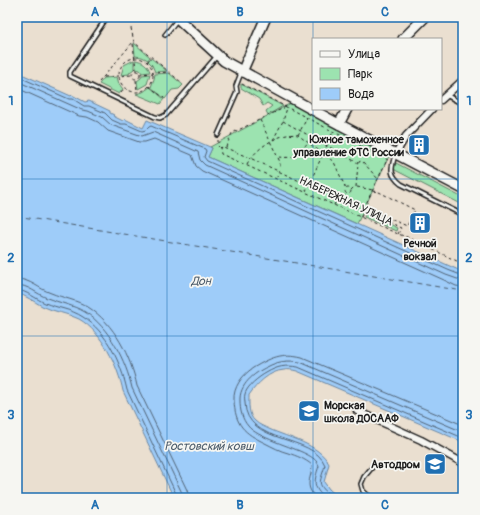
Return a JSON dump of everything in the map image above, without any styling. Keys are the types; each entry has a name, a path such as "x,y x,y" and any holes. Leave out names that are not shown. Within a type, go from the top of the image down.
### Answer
{"main road":[{"path":"242,72 266,17"},
{"path":"405,38 425,17"},
{"path":"177,18 224,61 242,72 336,128 394,158 463,189"},
{"path":"336,128 346,110"}],"street":[{"path":"442,99 463,80"},
{"path":"394,158 406,136 431,110"},
{"path":"357,411 421,440 463,463"}],"lane":[{"path":"107,17 70,72 70,76 155,117 160,118 166,115 217,55"},
{"path":"164,35 177,18"},
{"path":"218,135 237,92 236,86 242,72"},
{"path":"446,95 463,104"},
{"path":"394,158 392,174 401,184 463,215"},
{"path":"371,498 363,491 361,484 364,477 374,465"}],"path":[{"path":"131,28 134,42 136,71 139,74 169,72"},
{"path":"134,42 182,83"},
{"path":"99,82 134,42"},
{"path":"147,62 151,57"},
{"path":"134,58 147,62 152,73 152,78 149,85 142,90 137,91 125,87 119,76 123,64 134,58"},
{"path":"103,78 132,75 133,72 136,71"},
{"path":"137,91 136,79 139,77 139,74"},
{"path":"132,75 133,78 136,79"},
{"path":"238,82 307,118 336,128 388,160"},
{"path":"149,85 164,98"},
{"path":"121,92 125,87"},
{"path":"226,148 232,133 284,108 285,106"},
{"path":"272,140 283,121 287,107"},
{"path":"298,135 307,118"},
{"path":"260,119 279,156 280,162 277,178"},
{"path":"283,121 358,163 360,161 363,162 378,179"},
{"path":"306,192 322,154 336,128"},
{"path":"247,165 250,158 270,141 292,134 298,135 336,165 347,193"},
{"path":"218,135 218,146 220,148 226,148 250,158 401,228 398,234"},
{"path":"279,156 295,156 308,143"},
{"name":"НАБЕРЕЖНАЯ УЛИЦА","path":"220,148 221,154 277,178 463,264"},
{"path":"362,217 363,210 388,160 394,158"},
{"path":"356,187 358,163"},
{"path":"344,201 347,193 350,193 353,188 356,187 379,192 415,210 407,226 364,208"},
{"path":"346,189 349,188 351,190"},
{"path":"334,205 337,198"}],"green space":[{"path":"134,43 150,57 148,60 135,56"},
{"path":"151,58 167,71 155,72 152,65 148,61"},
{"path":"134,60 134,69 129,74 121,75 124,65"},
{"path":"135,60 145,64 150,72 142,73 140,70 136,69"},
{"path":"169,73 183,85 179,89 172,90 165,99 151,87 155,74"},
{"path":"150,74 147,84 138,89 137,81 142,75"},
{"path":"117,77 119,84 123,89 119,94 99,84 104,78"},
{"path":"241,84 283,106 268,115 266,111 272,106 267,103 263,106 259,99 241,88"},
{"path":"150,87 164,99 160,104 136,94 143,92"},
{"path":"291,103 389,156 357,224 208,157 212,148 210,147"},
{"path":"396,163 463,198 463,205 395,170 394,167"},
{"path":"366,213 397,228 396,231 364,217"}],"water":[{"name":"Дон","path":"17,72 85,102 89,101 110,111 110,113 114,115 113,116 123,121 125,119 143,128 147,120 210,147 212,148 208,157 463,272 463,442 297,371 279,371 268,375 249,395 249,409 251,416 260,425 303,442 318,451 329,464 324,482 339,498 174,498 123,391 121,381 113,361 102,341 95,332 79,319 42,306 17,293"}],"ferry route":[{"path":"17,216 463,291"}],"place":[{"name":"Южное таможенное управление ФТС России","path":"419,145"},
{"name":"Речной вокзал","path":"420,223"},
{"name":"Морская школа ДОСААФ","path":"309,411"},
{"name":"Автодром","path":"435,464"}],"water label":[{"name":"Ростовский ковш","path":"209,446"}]}
